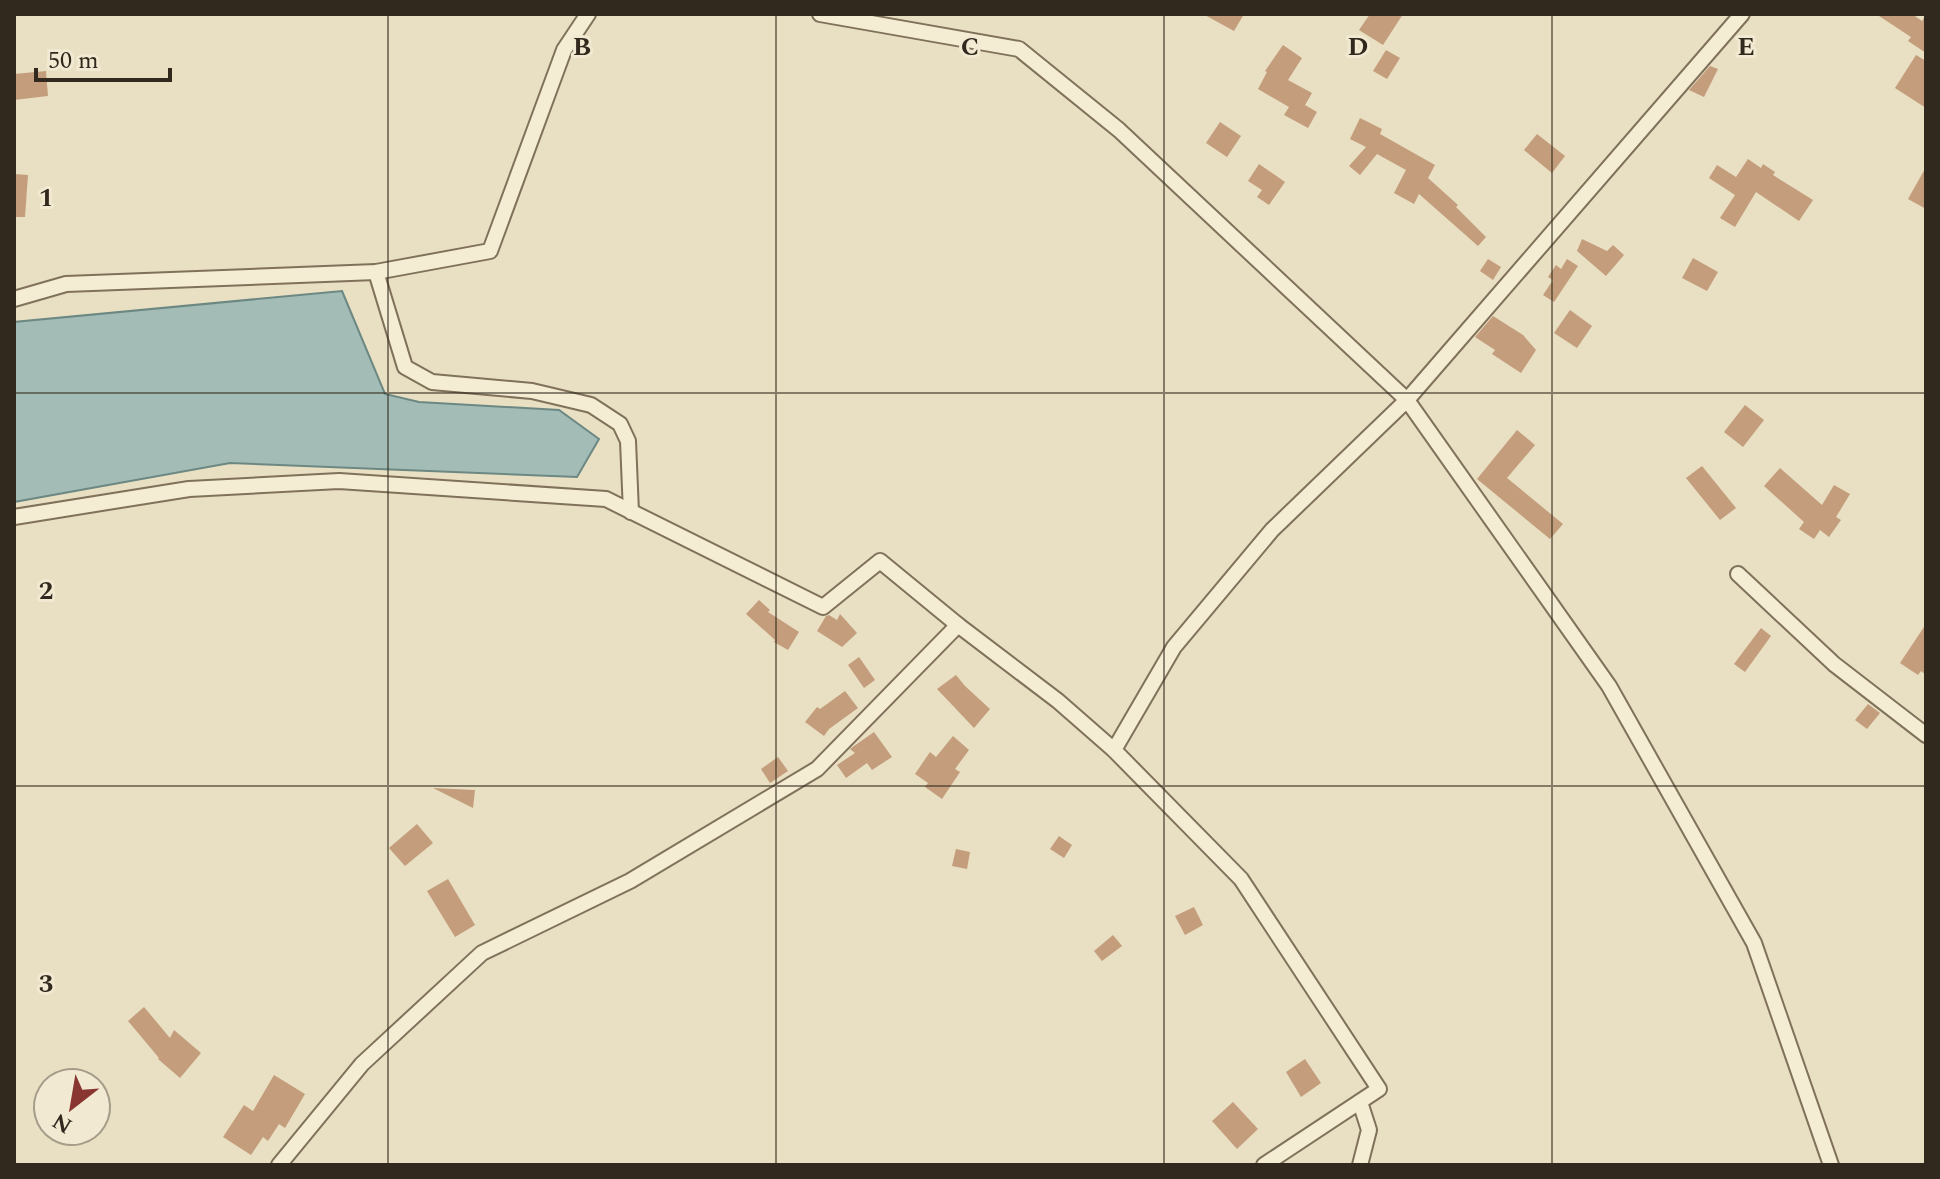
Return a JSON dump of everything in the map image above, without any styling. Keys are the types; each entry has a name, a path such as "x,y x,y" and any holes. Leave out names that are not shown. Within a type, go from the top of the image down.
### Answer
{"street":[{"path":"14,299 66,284 376,272 490,251 564,50 588,14"},
{"path":"820,14 1019,49 1119,130 1407,400 1609,686 1754,943 1831,1165"},
{"path":"1114,750 1174,647 1272,530 1407,400 1742,14"},
{"path":"376,272 405,367 432,382 532,391 591,405 620,424 628,441 631,512"},
{"path":"14,517 189,489 339,481 606,499 823,607 880,561 1058,701 1114,750 1241,879 1379,1089 1264,1165"},
{"path":"1738,574 1834,664 1926,735"},
{"path":"279,1165 362,1064 482,953 630,881 817,769 958,625"},
{"path":"1360,1102 1369,1130 1360,1165"}],"water":[{"path":"342,291 385,394 419,402 559,410 599,439 577,477 230,463 14,502 14,322"}],"building":[{"path":"1203,14 1244,14 1234,31"},
{"path":"1370,14 1403,14 1383,45 1359,30"},
{"path":"1876,14 1912,14 1922,21 1926,14 1926,53 1908,41 1911,37"},
{"path":"1283,45 1302,58 1288,80 1312,93 1305,105 1317,112 1308,128 1284,115 1289,107 1258,89 1265,71"},
{"path":"1386,50 1400,58 1387,79 1373,71"},
{"path":"1916,55 1926,61 1926,108 1895,88"},
{"path":"1710,66 1718,69 1704,97 1689,90"},
{"path":"46,71 48,96 14,100 14,74"},
{"path":"1360,118 1382,129 1380,134 1435,165 1428,178 1458,205 1456,207 1486,237 1478,246 1419,194 1414,204 1394,193 1406,170 1377,154 1360,175 1349,166 1366,147 1350,139"},
{"path":"1220,122 1241,136 1227,157 1206,143"},
{"path":"1537,134 1565,156 1552,173 1524,150"},
{"path":"1748,159 1761,168 1763,164 1775,172 1773,175 1813,200 1799,221 1756,192 1735,227 1720,218 1735,195 1709,178 1717,165 1736,177"},
{"path":"1259,164 1285,182 1269,205 1257,197 1262,190 1248,181"},
{"path":"1926,167 1926,209 1908,199"},
{"path":"14,174 28,175 25,217 14,217"},
{"path":"1582,239 1607,251 1613,245 1624,255 1606,276 1577,251"},
{"path":"1693,258 1718,272 1707,291 1682,278"},
{"path":"1488,259 1501,267 1493,280 1480,271"},
{"path":"1567,259 1578,266 1554,302 1543,295 1553,280 1548,277 1556,265 1561,269"},
{"path":"1570,310 1592,326 1577,348 1554,333"},
{"path":"1493,316 1523,335 1536,350 1521,373 1492,354 1495,350 1475,337"},
{"path":"1745,405 1764,420 1743,447 1724,432"},
{"path":"1517,430 1535,445 1507,478 1563,524 1550,539 1477,479"},
{"path":"1702,466 1736,508 1720,520 1686,478"},
{"path":"1780,468 1822,505 1834,485 1850,494 1836,517 1841,520 1829,537 1820,530 1814,539 1799,529 1804,522 1764,486"},
{"path":"759,600 770,610 768,612 799,632 788,650 774,642 746,614"},
{"path":"840,614 857,633 842,647 817,631 826,616 837,620"},
{"path":"1926,624 1926,675 1921,671 1918,675 1900,663"},
{"path":"1761,628 1771,636 1745,672 1734,664"},
{"path":"859,657 875,680 864,688 848,665"},
{"path":"956,675 990,709 974,728 937,689"},
{"path":"845,691 858,708 824,736 805,722 817,707 820,709"},
{"path":"1868,704 1880,713 1867,729 1855,720"},
{"path":"874,732 892,757 872,770 867,763 846,778 837,765 855,753 850,749"},
{"path":"953,736 969,750 955,769 960,772 942,799 925,787 928,783 915,774 930,752 936,757"},
{"path":"778,757 788,771 770,783 761,769"},
{"path":"433,788 475,790 473,808"},
{"path":"417,824 433,843 405,866 389,848"},
{"path":"1059,836 1072,845 1064,858 1050,849"},
{"path":"956,849 970,852 967,869 952,866"},
{"path":"448,879 475,925 455,937 427,891"},
{"path":"1194,907 1203,925 1185,935 1175,916"},
{"path":"1113,935 1122,946 1102,961 1094,951"},
{"path":"144,1007 170,1038 174,1030 201,1053 180,1078 158,1059 128,1021"},
{"path":"1305,1059 1321,1083 1301,1097 1286,1072"},
{"path":"274,1075 305,1094 285,1128 279,1124 268,1141 263,1137 251,1155 223,1137 244,1105 253,1111"},
{"path":"1233,1102 1258,1129 1237,1149 1212,1121"}]}
